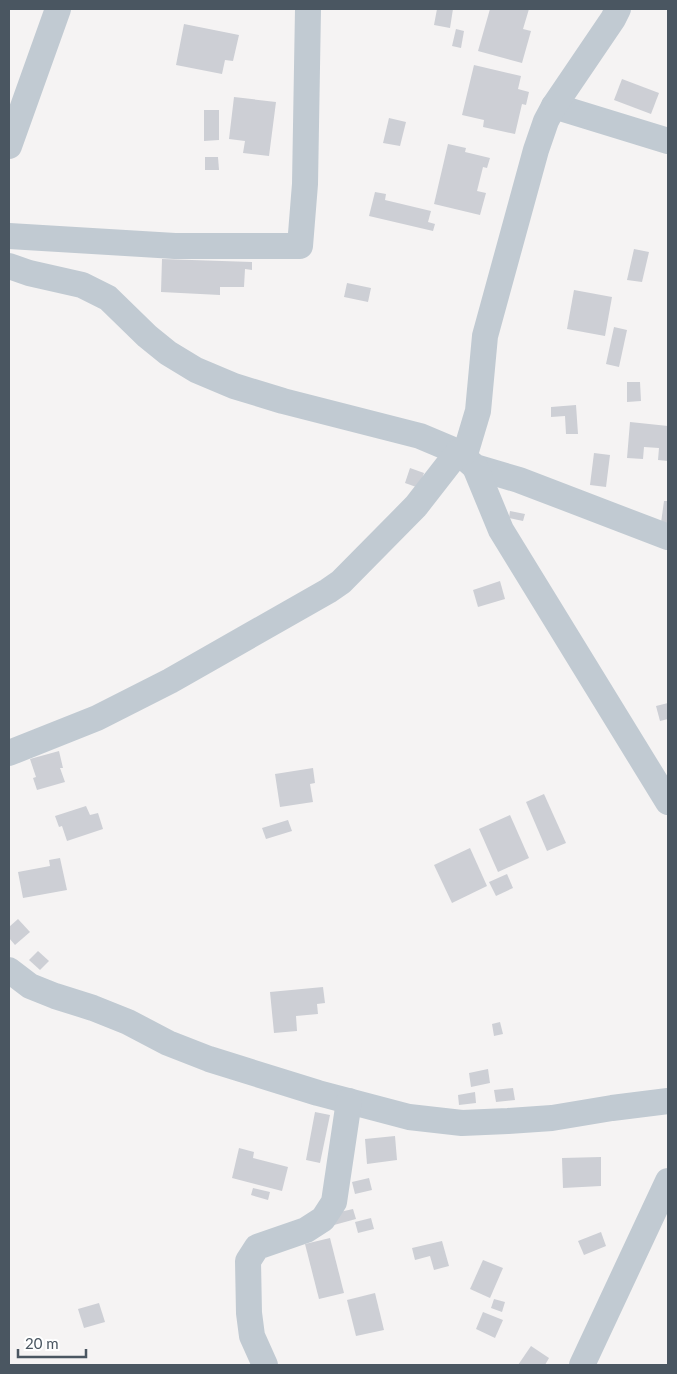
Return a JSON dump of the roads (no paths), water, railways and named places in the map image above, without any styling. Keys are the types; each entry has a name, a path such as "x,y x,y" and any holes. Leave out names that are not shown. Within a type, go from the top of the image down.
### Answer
{"street":[{"path":"9,146 58,9"},
{"path":"9,236 175,246 300,246 305,184 308,9"},
{"path":"618,9 554,106 546,121 536,150 485,336 478,411 466,451 467,460 501,530 668,802"},
{"path":"554,106 668,141"},
{"path":"9,266 29,273 82,285 108,298 147,336 168,353 196,370 234,386 283,401 420,436 467,460 668,537"},
{"path":"9,753 97,718 170,681 328,591 341,582 416,506 467,460"},
{"path":"9,970 30,986 128,1022 168,1043 210,1059 318,1093 409,1117 462,1123 552,1118 668,1100"},
{"path":"265,1365 252,1336 249,1313 248,1261 257,1247 306,1230 323,1219 334,1202 349,1101"},
{"path":"582,1365 668,1181"}]}
